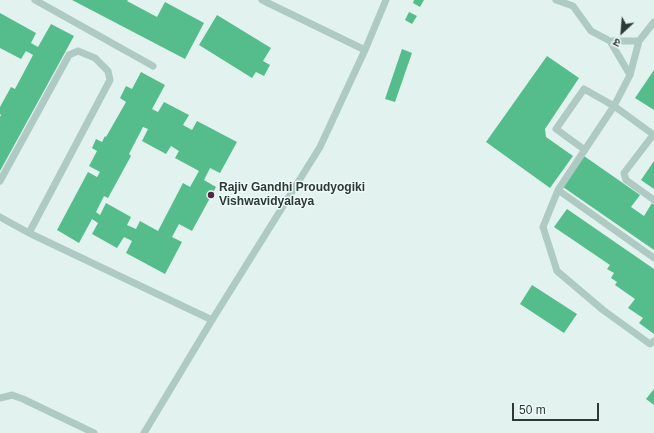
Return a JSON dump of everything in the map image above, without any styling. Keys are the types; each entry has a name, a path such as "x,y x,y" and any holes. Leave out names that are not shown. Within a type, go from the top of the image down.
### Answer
{"lane":[{"path":"35,0 153,66"},
{"path":"144,433 212,320 320,147 365,50 386,0"},
{"path":"556,0 574,6 591,31 610,41 639,41"},
{"path":"267,1 365,50"},
{"path":"654,22 639,41 630,75 614,106 558,190 543,227 557,271 602,310 650,344 654,341"},
{"path":"610,41 630,75"},
{"path":"0,181 69,55 78,51 95,58 108,71 110,80 29,233"},
{"path":"585,150 556,129 584,89 614,106 654,135 624,173 626,180 654,200"},
{"path":"558,190 654,258"},
{"path":"0,217 29,233 212,320"},
{"path":"0,398 12,395 23,399 94,433"}],"building":[{"path":"72,0 128,0 127,1 157,17 165,2 204,23 185,59"},
{"path":"414,0 424,0 420,7 413,3"},
{"path":"409,12 417,16 412,24 405,20"},
{"path":"0,13 36,33 31,43 38,47 51,24 74,36 0,171 0,107 11,87 15,89 33,55 26,51 21,59 0,48"},
{"path":"217,15 271,48 263,61 270,65 264,76 256,72 252,78 199,45"},
{"path":"402,49 412,53 395,102 385,99"},
{"path":"547,56 579,78 545,129 546,137 573,156 550,188 486,142"},
{"path":"654,70 654,110 635,98"},
{"path":"141,72 165,85 152,109 158,112 164,102 189,115 183,125 192,130 197,121 237,142 220,173 210,168 204,180 216,187 192,231 179,224 172,237 182,242 165,274 126,253 132,241 124,237 117,248 92,234 98,223 92,219 79,243 57,230 88,172 97,177 100,172 89,166 97,151 92,148 96,139 102,142 105,136 106,137 126,102 120,98 126,86 132,89","holes":["143,127 148,129 142,141 166,154 171,146 179,151 175,158 199,171 190,187 183,183 158,231 140,221 136,229 127,225 131,217 106,203 100,215 96,212 104,196 108,198 131,156 129,154"]},
{"path":"584,156 640,195 631,207 644,216 652,203 654,205 654,250 563,187"},
{"path":"654,161 654,189 641,180"},
{"path":"567,209 654,269 654,334 639,323 643,318 628,308 635,299 615,285 617,282 611,278 614,273 607,269 610,265 554,227"},
{"path":"532,285 577,314 564,333 520,304"},
{"path":"654,389 654,405 646,399"}],"place":[{"name":"Rajiv Gandhi Proudyogiki Vishwavidyalaya","path":"211,195"}]}
